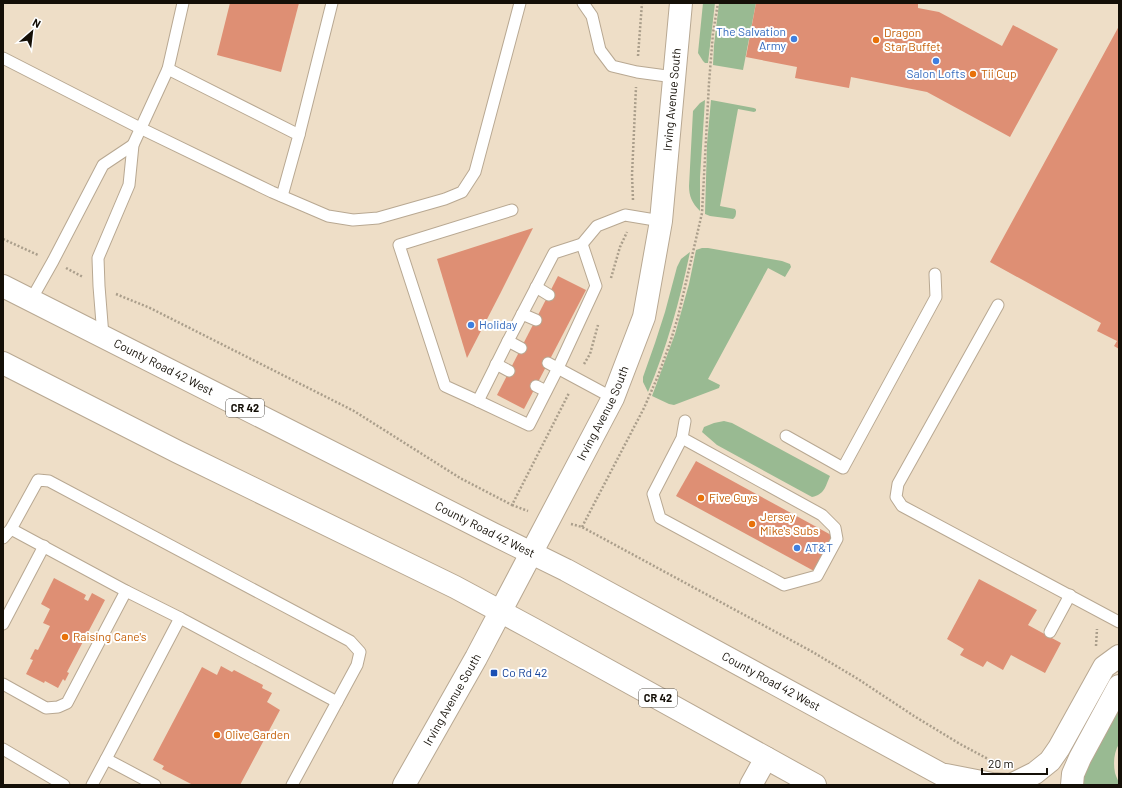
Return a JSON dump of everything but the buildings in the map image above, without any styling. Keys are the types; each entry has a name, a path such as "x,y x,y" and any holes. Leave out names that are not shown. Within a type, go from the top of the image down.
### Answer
{"main road":[{"name":"Irving Avenue South","path":"404,785 476,658 613,398 644,317 661,221 681,3"},
{"name":"County Road 42 West","path":"3,286 566,570 962,785"},
{"name":"CR 42","path":"3,363 178,452 455,587 815,785"},
{"path":"940,774 992,784 1011,784 1036,773 1050,761 1059,748 1104,667 1119,656"},
{"path":"1072,785 1073,774 1080,758 1119,686"},
{"path":"751,785 766,758"}],"lane":[{"path":"104,336 98,258 129,185 133,145 168,69 183,3"},
{"path":"282,196 332,3"},
{"path":"3,58 140,128 282,196 328,216 353,220 378,218 445,199 462,192 475,172 520,3"},
{"path":"583,3 592,16 600,50 612,66 637,72 674,77"},
{"path":"168,69 299,135"},
{"path":"31,300 103,165 133,145"},
{"path":"512,210 399,245 445,386 529,425 541,389 580,311 596,286 582,244"},
{"path":"478,401 554,253 582,244 596,226 625,215 661,221"},
{"path":"786,436 843,468 936,297 935,274"},
{"path":"536,287 549,295"},
{"path":"998,304 898,484 896,497 902,506 1119,622"},
{"path":"522,314 536,320"},
{"path":"508,341 521,348"},
{"path":"496,364 509,371"},
{"path":"553,366 613,398"},
{"path":"682,438 822,515 835,528 838,539 817,576 784,585 660,518 653,494 682,438 685,421"},
{"path":"3,538 11,530 38,480 49,481 350,641 360,652 357,665 292,785"},
{"path":"11,530 44,546 337,702"},
{"path":"3,624 44,546"},
{"path":"3,684 46,708 58,707 67,703 126,591"},
{"path":"1050,632 1070,595"},
{"path":"92,785 180,618"},
{"path":"3,749 64,785"},
{"path":"106,758 154,785"}],"path":[{"path":"609,285 620,247 633,216 632,175 642,3"},
{"path":"99,286 150,308 354,410 460,478 512,505 582,527 810,651 988,760"},
{"path":"512,505 590,354 598,323"}],"green space":[{"path":"703,3 715,3 708,63 703,61 698,53"},
{"path":"719,3 756,3 743,70 713,65"},
{"path":"705,100 700,177 700,211 692,199 689,186 693,111"},
{"path":"711,100 756,109 754,112 738,109 720,206 735,209 736,214 733,219 705,214 707,144"},
{"path":"702,248 782,261 790,264 791,267 785,277 768,268 708,379 720,385 719,388 674,405 652,396 675,334 689,284 696,250"},
{"path":"690,252 672,323 648,392 643,382 643,377 665,312 677,267 681,259"},
{"path":"724,421 732,423 830,476 824,490 820,494 812,497 717,445 702,432 704,427"},
{"path":"1119,703 1119,744 1115,754 1114,765 1119,785 1080,785 1083,768"}],"place":[{"name":"The Salvation Army","path":"794,39"},
{"name":"Dragon Star Buffet","path":"876,40"},
{"name":"Salon Lofts","path":"936,61"},
{"name":"Tii Cup","path":"973,74"},
{"name":"Holiday","path":"471,325"},
{"name":"Five Guys","path":"701,498"},
{"name":"Jersey Mike's Subs","path":"752,524"},
{"name":"AT&T","path":"797,548"},
{"name":"Raising Cane's","path":"65,637"},
{"name":"Co Rd 42","path":"494,673"},
{"name":"Olive Garden","path":"217,735"}]}
